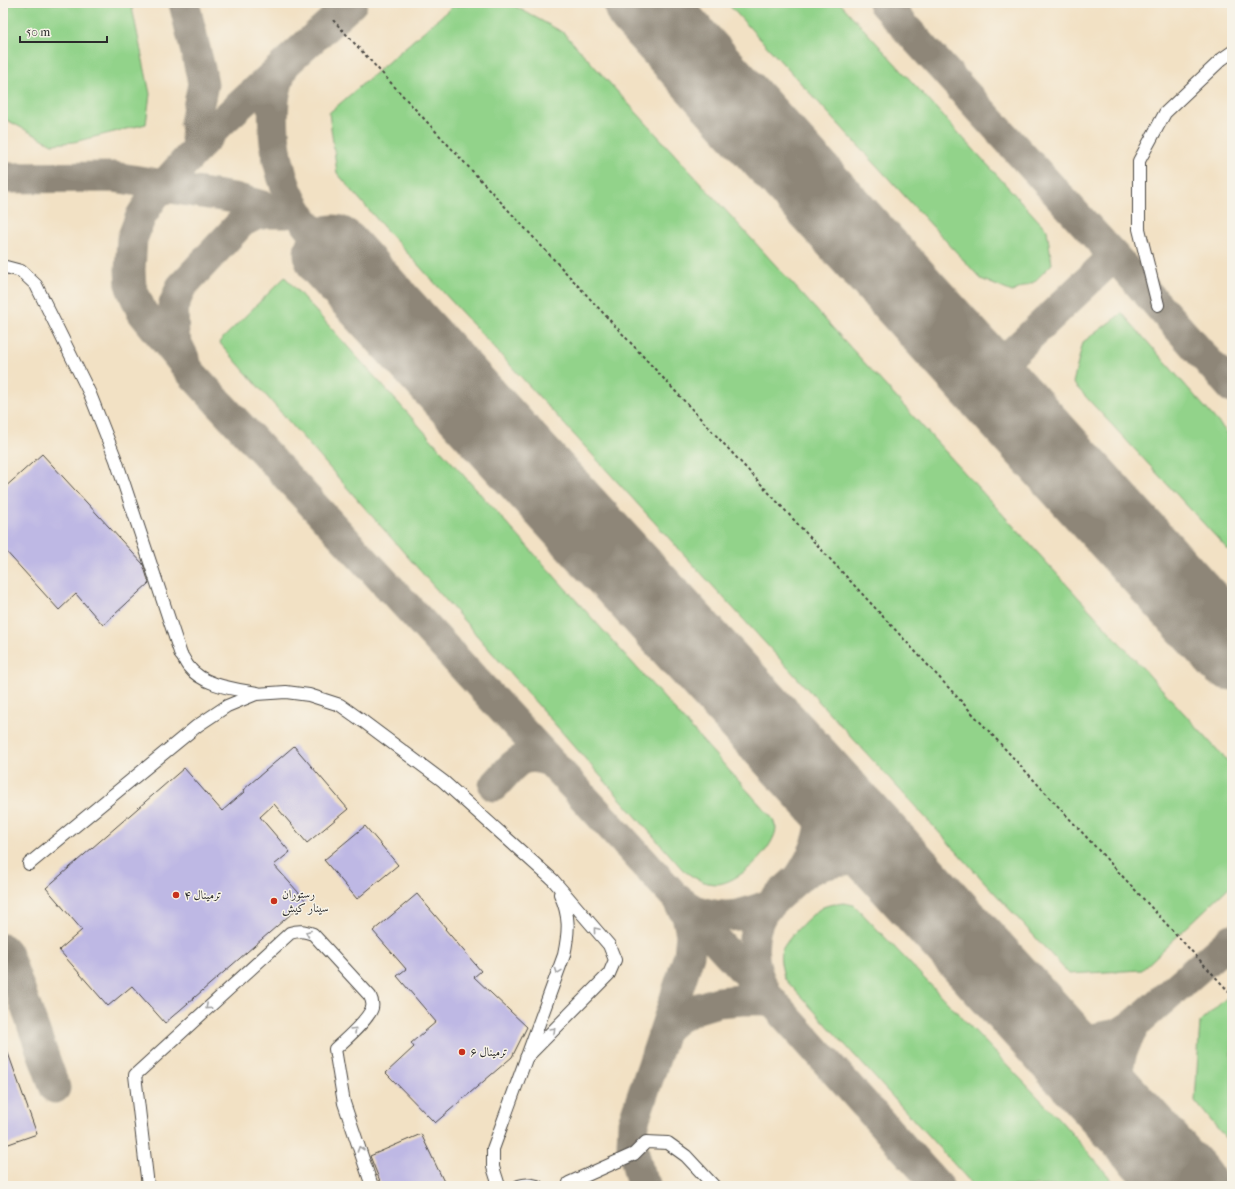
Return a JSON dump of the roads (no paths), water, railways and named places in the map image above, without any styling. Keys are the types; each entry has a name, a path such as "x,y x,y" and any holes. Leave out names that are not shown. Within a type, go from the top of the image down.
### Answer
{"lane":[{"path":"1158,305 1139,229 1139,161 1165,113 1222,59 1232,52"},
{"path":"3,269 6,267 21,271 36,285 90,394 116,460 181,655 189,667 201,677 216,685 230,689 262,693"},
{"path":"29,864 197,726 227,706 256,694 286,692 309,695 340,705 443,781 553,880 609,945 615,960 609,974 526,1058"},
{"path":"499,1186 493,1168 494,1150 567,944 568,925 566,907 553,880"},
{"path":"148,1186 135,1074 290,933 298,930 313,934 370,996 372,1001 372,1008 368,1016 335,1049 344,1103 372,1186"},
{"path":"569,1183 634,1154 646,1142 668,1143 686,1156 714,1186"},
{"path":"519,1186 523,1184 531,1184 536,1186"}],"place":[{"name":"ترمینال ۴","path":"176,895"},
{"name":"رستوران سینار کیش","path":"274,901"},
{"name":"ترمینال ۶","path":"462,1052"}]}
